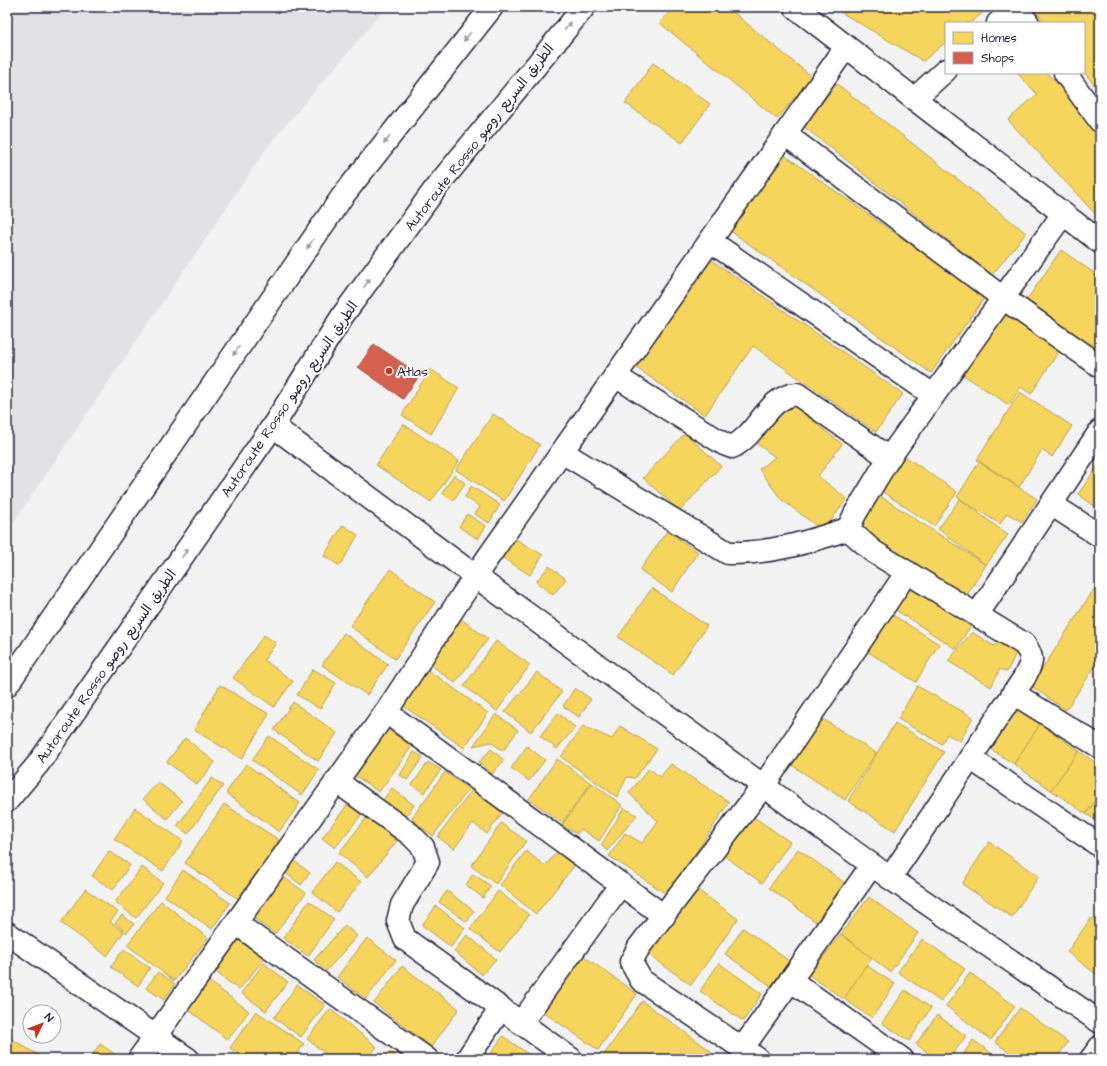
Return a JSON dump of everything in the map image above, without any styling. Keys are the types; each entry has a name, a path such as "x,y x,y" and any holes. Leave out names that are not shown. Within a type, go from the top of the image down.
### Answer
{"main road":[{"path":"7,685 342,197 492,7"},
{"name":"Autoroute Rosso الطريق السريع روصو","path":"7,801 38,764 273,426 343,316 438,185 584,7"},
{"path":"795,7 1100,242"},
{"path":"999,22 1016,7 1027,22"},
{"path":"139,1059 237,924 336,781 386,712 475,576 846,47"},
{"path":"914,99 945,71"},
{"path":"1066,74 1100,121"},
{"path":"785,134 1003,298 1100,366"},
{"path":"848,529 854,514 889,458 1063,214"},
{"path":"710,241 933,396"},
{"path":"615,376 724,444 732,447 742,442 779,399 788,395 797,394 889,458"},
{"path":"273,426 475,576 890,878 1100,1022"},
{"path":"977,615 1100,431"},
{"path":"562,452 728,553 748,554 794,546 848,529"},
{"path":"1051,504 1100,536"},
{"path":"848,529 874,552 1024,644 1031,653 1032,662 1013,693 890,878"},
{"path":"872,865 790,980 750,1054 641,980 631,962 639,947 764,785 907,572"},
{"path":"1013,693 1100,747"},
{"path":"386,712 664,916"},
{"path":"970,758 1100,846"},
{"path":"336,781 410,834 423,847 428,862 402,905 398,921 405,939 571,1059"},
{"path":"521,1023 621,884"},
{"path":"237,924 427,1059"},
{"path":"7,933 188,1059"},
{"path":"790,980 902,1059"},
{"path":"467,1059 500,1008"},
{"path":"1091,1059 1100,1046"}],"shaded area":[{"path":"7,7 387,7 271,142 7,532"}],"building: Homes":[{"path":"673,7 727,7 812,77 777,119 660,23"},
{"path":"832,7 990,7 971,22 945,22 945,43 923,61"},
{"path":"1036,7 1100,7 1100,92 1085,73 1085,22 1044,22 1034,9"},
{"path":"653,63 710,104 682,143 625,103"},
{"path":"1018,74 1048,74 1100,130 1100,219 1008,120 1037,94"},
{"path":"837,84 1026,233 992,275 803,126"},
{"path":"783,154 985,297 931,373 729,230"},
{"path":"1061,250 1100,277 1100,357 1024,304"},
{"path":"710,259 903,394 876,432 753,346 705,415 635,367"},
{"path":"996,309 1059,351 1031,394 1021,387 1009,405 956,370"},
{"path":"430,369 459,388 431,434 402,415"},
{"path":"1020,392 1072,426 1052,457 1042,450 1019,487 977,460"},
{"path":"788,401 842,444 818,476 847,499 823,531 781,499 759,469 775,457 756,443"},
{"path":"493,414 540,445 504,501 456,470"},
{"path":"403,424 459,461 431,502 376,465"},
{"path":"685,433 721,466 680,511 643,478"},
{"path":"903,455 957,492 934,526 880,490"},
{"path":"979,462 1037,499 1022,522 1007,513 1000,524 957,497"},
{"path":"1100,463 1100,510 1078,494"},
{"path":"454,475 465,483 453,501 442,493"},
{"path":"471,486 500,505 489,523 475,514 480,507 465,497"},
{"path":"877,494 986,565 963,601 853,530"},
{"path":"960,499 1008,535 986,565 938,529"},
{"path":"467,514 486,526 478,539 459,527"},
{"path":"343,525 358,535 340,566 324,556"},
{"path":"667,531 698,552 672,592 640,570"},
{"path":"512,537 543,555 530,575 500,556"},
{"path":"549,566 566,579 553,595 536,582"},
{"path":"390,569 435,602 395,659 350,626"},
{"path":"913,580 975,619 956,649 894,609"},
{"path":"1100,580 1100,659 1066,710 1031,686"},
{"path":"652,588 707,626 673,675 618,637"},
{"path":"888,612 939,644 916,682 865,650"},
{"path":"460,618 488,639 455,683 427,662"},
{"path":"972,632 994,646 999,643 1016,653 1007,672 1000,669 991,687 948,661"},
{"path":"344,633 388,664 367,695 322,665"},
{"path":"264,635 276,643 264,660 293,681 274,707 233,678"},
{"path":"496,641 530,665 497,711 464,686"},
{"path":"424,667 488,713 464,748 399,703"},
{"path":"313,669 336,683 320,709 297,695"},
{"path":"537,672 562,692 531,732 505,712"},
{"path":"220,685 269,714 242,759 194,730"},
{"path":"917,686 973,717 960,741 947,734 942,744 898,719"},
{"path":"575,688 591,699 579,717 563,706"},
{"path":"293,702 337,733 318,761 274,730"},
{"path":"1013,705 1040,724 1014,764 986,746"},
{"path":"558,713 575,727 557,749 540,736"},
{"path":"496,714 518,730 503,751 491,742 473,746"},
{"path":"820,717 876,753 845,800 790,764"},
{"path":"895,723 944,752 895,831 848,801"},
{"path":"1040,724 1079,751 1051,790 1014,764"},
{"path":"583,726 612,739 620,726 657,749 635,778 627,777 617,797 561,757"},
{"path":"385,728 412,746 379,792 353,774"},
{"path":"269,736 319,770 302,795 252,760"},
{"path":"185,738 215,762 197,785 167,762"},
{"path":"527,746 545,760 529,781 511,768"},
{"path":"491,749 504,760 492,774 479,762"},
{"path":"1079,751 1100,766 1100,793 1086,814 1051,790"},
{"path":"414,752 423,757 407,780 400,775"},
{"path":"557,759 591,783 562,823 529,799"},
{"path":"428,762 441,770 424,793 412,785"},
{"path":"246,764 300,803 279,832 226,793"},
{"path":"671,764 729,802 668,895 609,856 625,833 642,843 658,821 629,793 649,768 660,777"},
{"path":"445,772 469,789 433,836 411,819"},
{"path":"212,778 223,786 188,834 177,826"},
{"path":"158,782 182,801 167,819 143,799"},
{"path":"592,783 622,805 599,841 581,829 577,834 562,825"},
{"path":"392,788 414,805 404,819 382,801"},
{"path":"472,790 503,812 487,834 473,823 454,849 438,837"},
{"path":"1100,793 1100,823 1086,814"},
{"path":"224,804 279,840 240,900 185,863"},
{"path":"348,804 361,815 335,848 322,838"},
{"path":"135,808 183,841 163,871 114,839"},
{"path":"624,808 637,815 607,851 601,845"},
{"path":"748,813 790,842 762,883 720,853"},
{"path":"367,817 397,841 368,877 339,853"},
{"path":"501,823 526,841 496,884 471,866"},
{"path":"989,842 1039,876 1012,917 962,884"},
{"path":"798,849 845,883 816,922 769,888"},
{"path":"109,851 130,865 113,890 92,876"},
{"path":"526,851 545,866 557,852 574,866 536,914 500,885"},
{"path":"292,859 310,873 301,885 283,871"},
{"path":"335,862 361,882 337,912 312,892"},
{"path":"142,867 163,883 136,918 115,902"},
{"path":"183,870 230,903 212,929 165,896"},
{"path":"279,874 306,893 275,934 249,915"},
{"path":"473,874 491,886 483,898 466,885"},
{"path":"695,888 738,919 691,985 648,954"},
{"path":"85,889 118,912 110,922 124,932 107,956 61,923"},
{"path":"447,891 474,911 467,922 439,902"},
{"path":"498,891 529,915 500,952 470,929"},
{"path":"869,897 918,933 890,972 841,934"},
{"path":"161,901 208,938 174,981 127,945"},
{"path":"309,901 334,919 308,956 283,938"},
{"path":"436,906 465,928 451,947 422,925"},
{"path":"122,915 134,924 127,933 115,923"},
{"path":"1091,918 1100,925 1100,977 1067,952"},
{"path":"345,925 357,936 326,971 314,960"},
{"path":"743,928 789,961 771,986 725,954"},
{"path":"841,934 872,958 844,999 809,975"},
{"path":"467,935 496,959 482,975 454,951"},
{"path":"238,938 264,959 239,990 213,970"},
{"path":"367,938 396,960 366,999 337,977"},
{"path":"922,939 965,969 941,1002 898,972"},
{"path":"124,949 150,968 138,986 111,967"},
{"path":"578,952 637,994 598,1050 539,1009"},
{"path":"264,963 288,982 266,1011 241,993"},
{"path":"719,963 762,994 743,1021 700,991"},
{"path":"866,965 895,984 872,1018 844,999"},
{"path":"402,966 459,1009 431,1047 374,1003"},
{"path":"158,972 175,984 164,1000 146,988"},
{"path":"970,973 1015,1006 991,1040 946,1006"},
{"path":"207,980 249,1011 228,1040 186,1008"},
{"path":"297,985 325,1005 301,1037 274,1018"},
{"path":"905,990 931,1008 909,1041 882,1023"},
{"path":"642,1001 711,1051 705,1059 607,1059 603,1056"},
{"path":"1020,1008 1068,1042 1056,1059 1018,1059 995,1042"},
{"path":"330,1009 377,1047 367,1059 332,1059 307,1039"},
{"path":"256,1011 304,1044 294,1059 246,1059 230,1048"},
{"path":"937,1015 966,1036 949,1059 936,1059 916,1044"},
{"path":"7,1036 43,1058 43,1059 7,1059"},
{"path":"503,1036 535,1059 487,1059"},
{"path":"973,1040 998,1058 998,1059 960,1059"},
{"path":"100,1044 122,1059 89,1059"},
{"path":"389,1052 399,1059 383,1059"}],"building: Shops":[{"name":"Atlas","path":"374,344 420,375 403,399 358,367"}],"place":[{"name":"Atlas","path":"389,371"}]}
